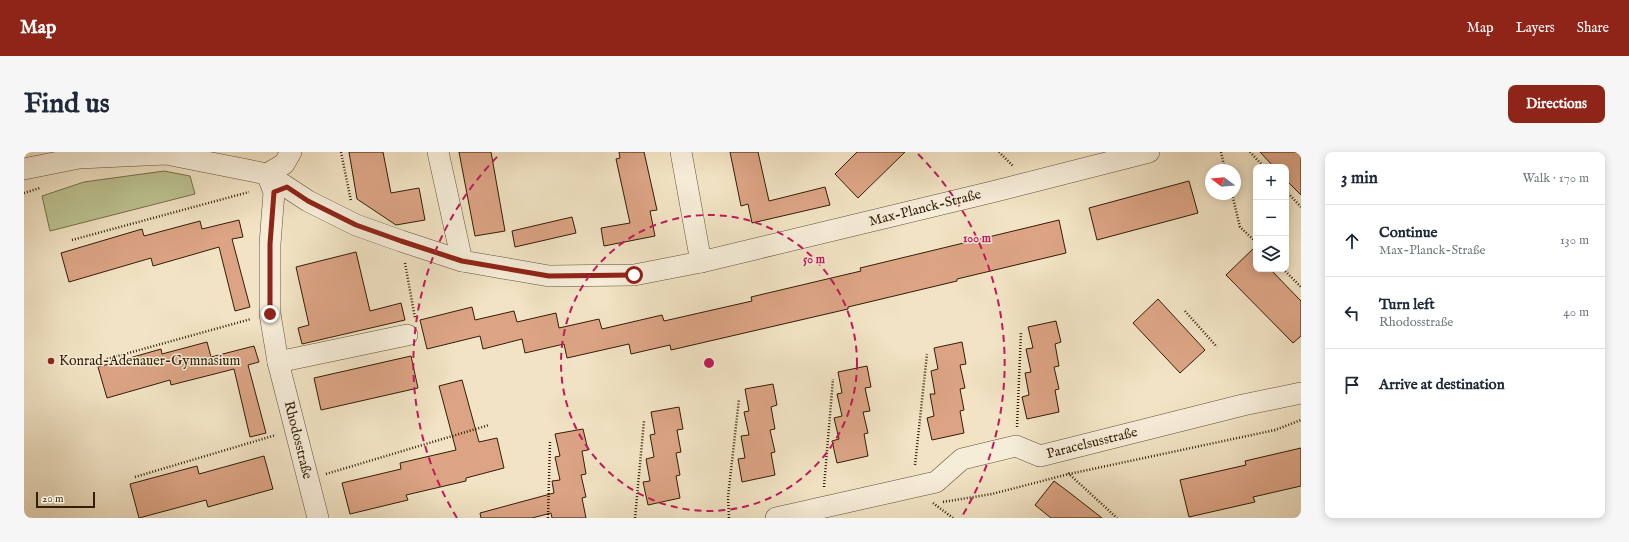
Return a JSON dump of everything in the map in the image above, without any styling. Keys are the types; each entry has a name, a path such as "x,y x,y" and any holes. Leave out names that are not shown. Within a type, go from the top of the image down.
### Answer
{"street":[{"path":"267,174 284,164 291,152"},
{"path":"438,152 462,261"},
{"path":"682,152 701,262"},
{"name":"Max-Planck-Straße","path":"24,169 79,158 166,153 267,174 308,201 356,225 462,261 549,276 634,275 701,262 996,191 1149,152"},
{"name":"Rhodosstraße","path":"267,174 274,192 270,244 270,314 278,362 318,518"},
{"path":"278,362 407,335"},
{"name":"Paracelsusstraße","path":"1016,446 1040,456 1046,455 1243,405 1301,393"},
{"path":"776,518 936,482 962,459 1016,446"}],"path":[{"path":"341,152 356,225"},
{"path":"1221,152 1224,164"},
{"path":"1250,152 1261,164"},
{"path":"24,193 45,187"},
{"path":"72,240 249,192 252,189 245,187"},
{"path":"1289,194 1301,207"},
{"path":"1233,200 1240,227 1253,238"},
{"path":"401,241 416,325 407,335"},
{"path":"1286,272 1301,287"},
{"path":"1185,311 1217,348"},
{"path":"108,360 270,314"},
{"path":"1016,446 1021,332"},
{"path":"914,487 927,354"},
{"path":"822,507 833,379"},
{"path":"730,518 728,497 739,399"},
{"path":"927,506 992,494 1069,474 1275,430 1301,420"},
{"path":"635,518 644,421"},
{"path":"309,480 489,425"},
{"path":"135,477 296,429"},
{"path":"548,518 550,442"},
{"path":"1046,455 1118,518"}],"green space":[{"path":"164,171 190,176 195,194 50,231 42,196 84,182"}],"building":[{"path":"349,152 383,152 391,193 419,188 425,220 396,225 357,199"},
{"path":"459,152 491,152 505,231 475,236"},
{"path":"619,152 644,152 657,210 650,211 655,236 604,246 601,228 630,223 616,159 620,158"},
{"path":"730,152 758,152 769,201 825,187 830,205 752,223 748,204 741,206"},
{"path":"857,152 905,152 858,198 835,174"},
{"path":"1260,152 1301,152 1301,195 1289,183 1289,164 1271,164"},
{"path":"1189,181 1198,213 1097,240 1089,208"},
{"path":"572,217 576,233 515,247 512,231"},
{"path":"239,220 243,237 232,239 250,307 235,311 219,247 153,266 151,258 69,282 61,253 142,229 144,236 200,221 202,229"},
{"path":"1059,220 1066,253 848,307 848,309 671,350 670,345 631,354 629,344 567,358 564,344 525,353 522,339 483,349 480,336 427,349 420,320 472,307 475,320 514,311 517,322 556,313 559,328 599,319 602,329 662,315 664,321 752,301 751,297 861,271 860,268"},
{"path":"1253,249 1253,272 1273,272 1301,301 1301,336 1293,343 1226,275"},
{"path":"356,252 370,311 401,303 405,320 302,344 298,328 309,325 296,267"},
{"path":"1158,299 1205,350 1180,373 1133,323"},
{"path":"1056,321 1061,342 1055,344 1059,366 1054,367 1059,389 1055,390 1059,412 1027,419 1022,397 1029,395 1025,373 1031,372 1026,349 1033,348 1028,327"},
{"path":"207,342 211,357 254,346 259,362 248,365 266,433 250,437 234,369 171,385 170,380 107,398 98,367 161,349 162,354"},
{"path":"962,342 966,364 960,365 965,388 960,389 964,410 960,411 964,433 932,440 927,418 934,416 930,394 935,394 931,371 938,369 934,348"},
{"path":"411,356 418,388 321,410 314,378"},
{"path":"867,366 871,387 865,388 870,411 863,412 868,433 864,434 868,456 837,463 832,441 839,439 834,418 842,416 837,394 842,393 838,372"},
{"path":"462,380 479,442 497,438 504,468 466,478 466,481 406,495 408,500 350,514 342,483 401,469 400,463 456,450 439,386"},
{"path":"773,384 777,405 771,407 775,429 770,430 775,452 771,453 775,475 742,482 738,459 745,458 741,436 749,435 744,412 749,411 745,389"},
{"path":"679,407 683,429 677,430 681,452 676,453 680,475 676,476 680,498 648,505 643,482 650,481 646,459 654,457 650,435 655,434 651,412"},
{"path":"583,429 588,450 582,451 586,474 581,475 586,497 582,498 586,518 552,518 551,513 532,518 481,518 480,513 554,493 552,481 560,480 555,457 560,456 555,434"},
{"path":"1301,448 1301,486 1253,497 1255,502 1189,517 1180,480 1246,465 1245,461"},
{"path":"264,456 273,489 208,507 206,500 139,518 130,484 197,466 199,474"},
{"path":"1054,481 1102,518 1051,518 1035,505"}],"place":[{"name":"Konrad-Adenauer-Gymnasium","path":"51,361"}],"route":[{"path":"270,314 270,244 274,192 287,187 308,201 356,225 462,261 549,276 634,275"}]}
